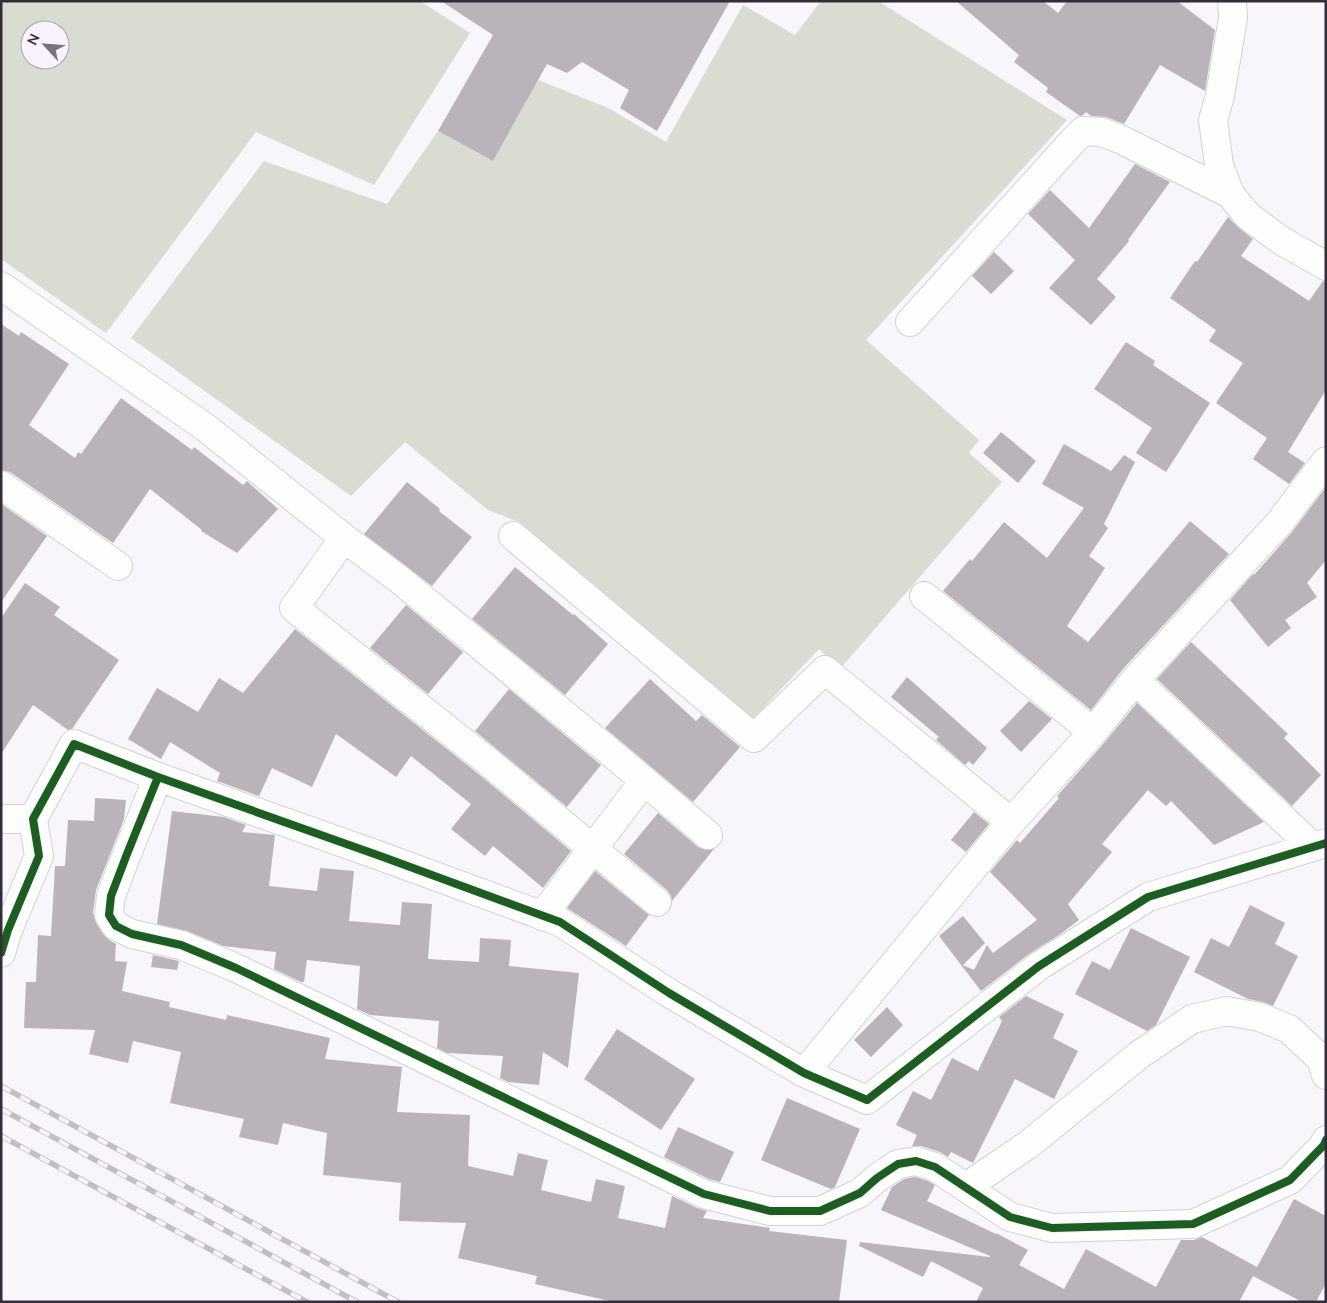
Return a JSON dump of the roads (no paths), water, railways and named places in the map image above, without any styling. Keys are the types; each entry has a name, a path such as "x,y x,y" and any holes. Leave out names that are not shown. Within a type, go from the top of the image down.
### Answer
{"street":[{"path":"1232,1 1233,18 1220,96 1214,120 1219,165 1230,194 1248,216 1282,241 1326,266"},
{"path":"910,322 1084,131 1101,132 1120,139 1230,194"},
{"path":"1,286 205,427 344,538 400,580 708,835"},
{"path":"804,1073 1010,822 1093,732 1135,680 1280,522 1326,461"},
{"path":"1,485 118,566"},
{"path":"514,536 754,738 824,670 1010,822"},
{"path":"344,538 294,608 478,754 657,902"},
{"path":"924,596 1093,732"},
{"path":"1135,680 1320,845"},
{"path":"1,953 8,930 39,856 33,819 74,744 560,922 669,994 804,1073 867,1100 1039,966 1148,897 1320,845"},
{"path":"158,776 112,896 109,915 116,926 132,934 181,945 236,968 704,1194 770,1211 820,1211 860,1193 877,1178 898,1164 916,1161 935,1167 1010,1217 1052,1228 1193,1224 1290,1180 1324,1145 1326,1140"},
{"path":"542,916 644,781"},
{"path":"1,819 33,819"},
{"path":"966,1187 1029,1144 1139,1055 1192,1019 1227,1011 1260,1017 1289,1030 1321,1059 1326,1075"}],"railway":[{"path":"1,1086 398,1302"},
{"path":"1,1109 357,1302"},
{"path":"1,1136 307,1302"}]}
